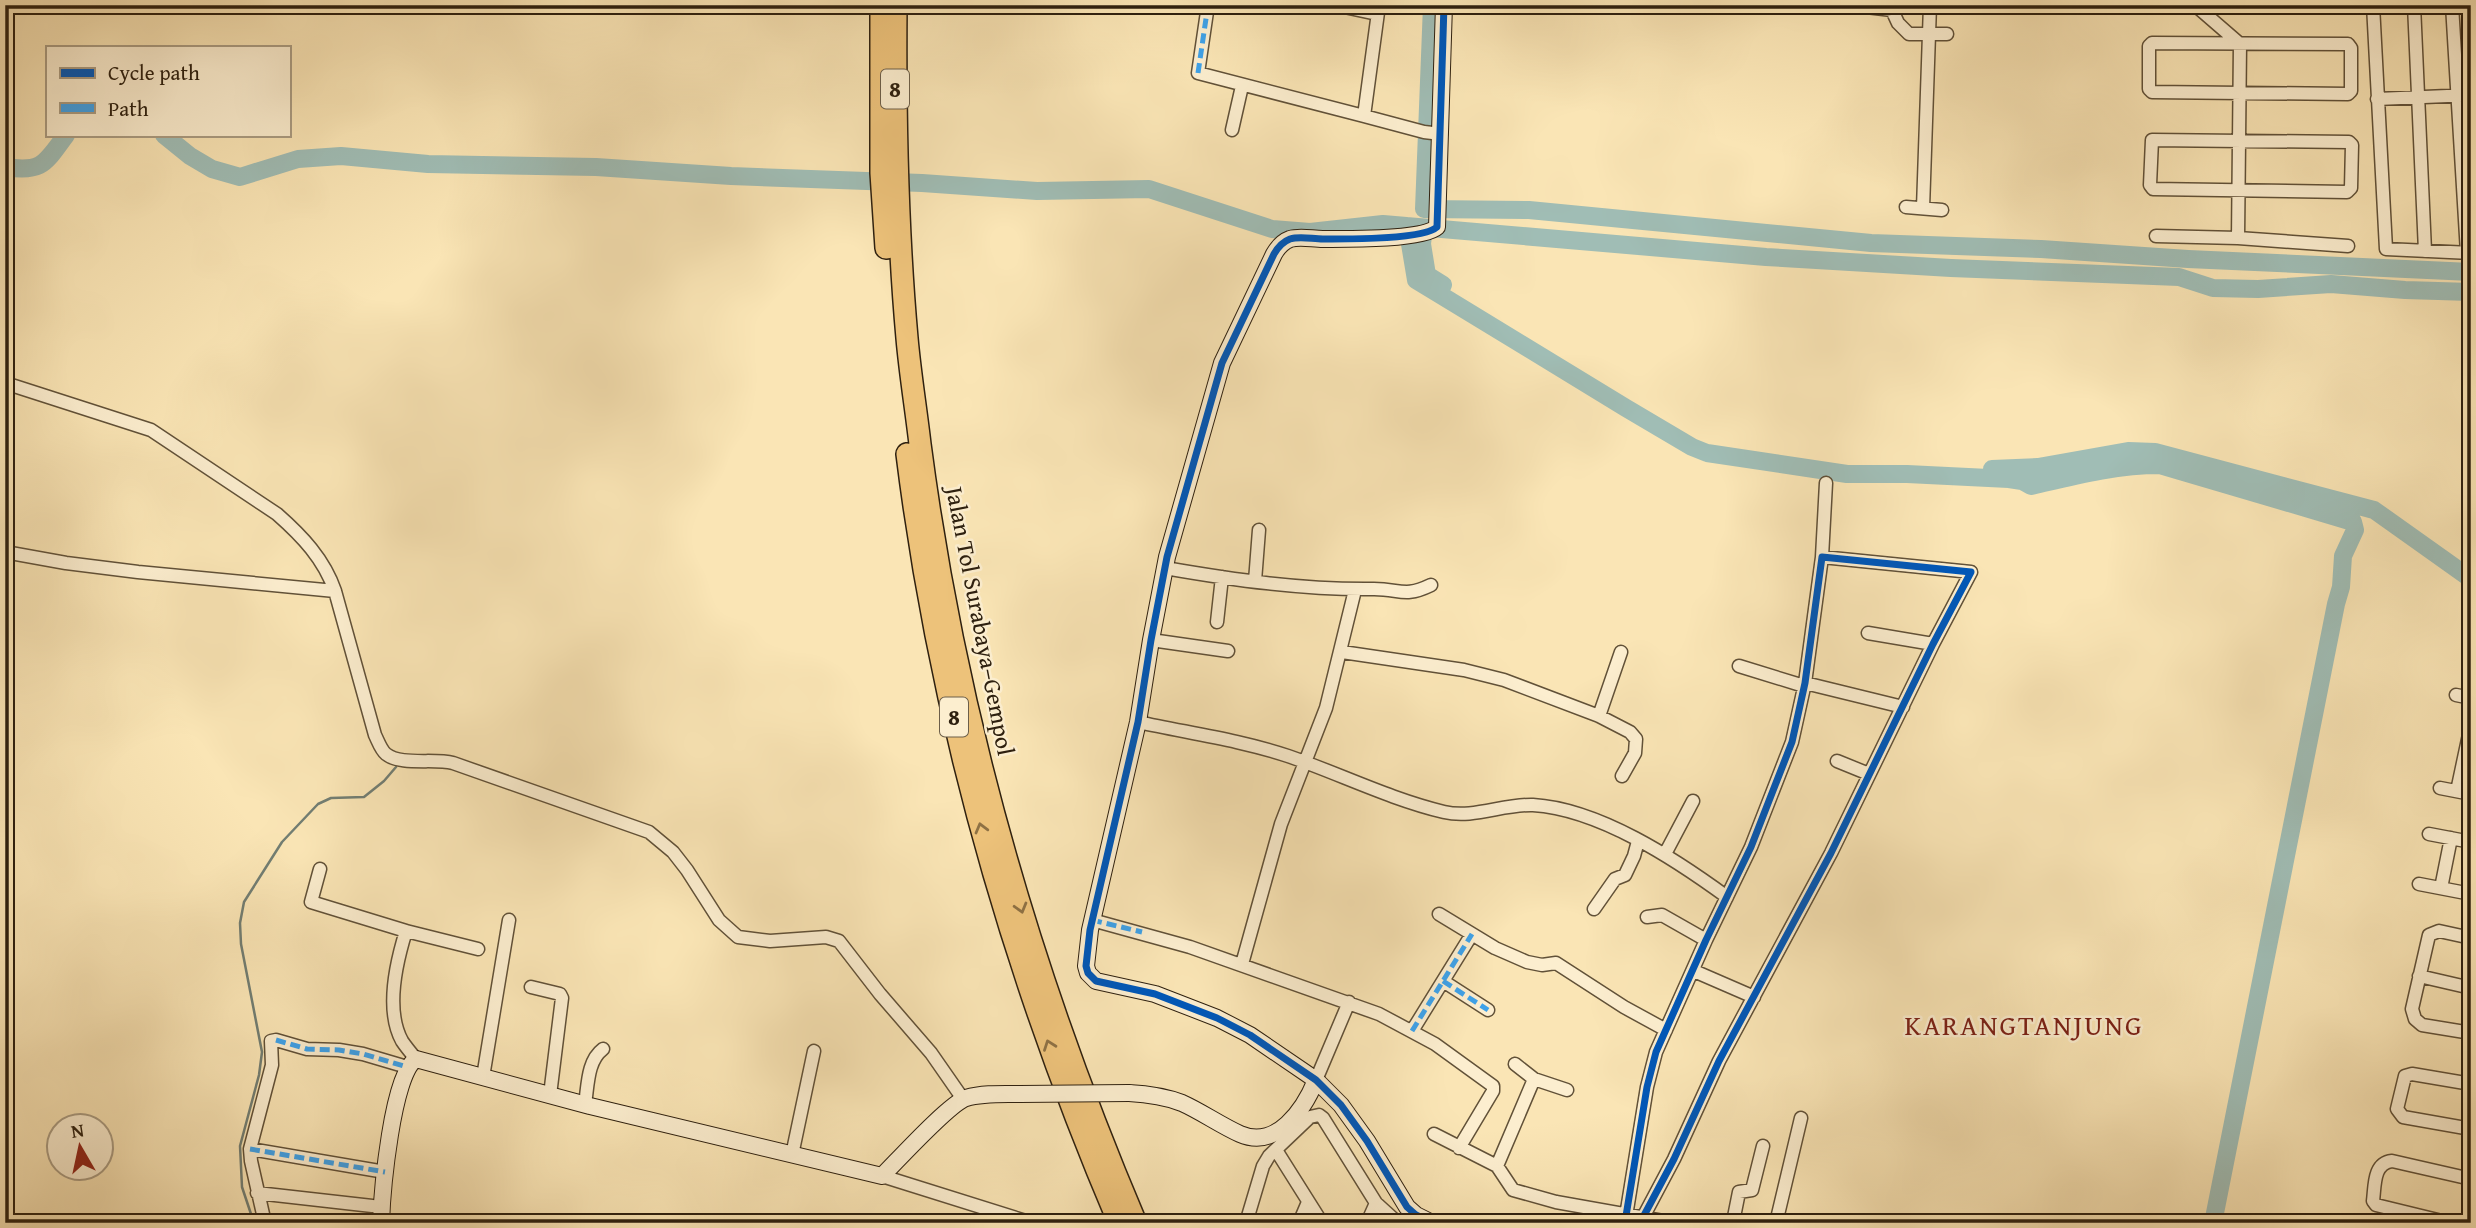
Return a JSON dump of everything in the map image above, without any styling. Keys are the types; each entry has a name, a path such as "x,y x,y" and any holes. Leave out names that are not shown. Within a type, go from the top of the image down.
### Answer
{"highway":[{"name":"Jalan Tol Surabaya–Gempol","path":"881,5 894,352 912,493 933,625 967,777 1001,902 1084,1141 1119,1223"},
{"name":"Jalan Tol Surabaya–Gempol","path":"896,5 889,182 926,490 959,674 1029,934 1099,1136 1136,1223"}],"street":[{"path":"1208,5 1198,73 1433,133"},
{"path":"1335,5 1378,10 1364,116"},
{"path":"1426,1221 1416,1215 1401,1199 1367,1141 1341,1105 1316,1080 1250,1035 1217,1018 1155,994 1092,978 1086,966 1092,920 1138,722 1165,568 1222,363 1277,248 1283,242 1296,238 1355,239 1435,230 1438,225 1438,208 1433,133 1444,5"},
{"path":"1849,5 1893,8 1898,23 1909,34 1947,34"},
{"path":"1923,208 1930,5"},
{"path":"2195,5 2240,44 2238,238"},
{"path":"2373,5 2386,249 2469,253 2452,5"},
{"path":"2414,5 2425,251"},
{"path":"2209,43 2216,21"},
{"path":"2150,44 2240,44 2348,44 2351,48 2351,91 2348,94 2239,93 2152,92 2149,89 2150,44"},
{"path":"1232,130 1242,86"},
{"path":"2377,99 2471,95"},
{"path":"2154,139 2240,140 2351,143 2351,188 2347,192 2151,188 2150,142 2154,139"},
{"path":"1906,206 1942,210"},
{"path":"2156,236 2238,238 2348,246"},
{"path":"5,383 151,430 277,514 314,552 330,576 331,591 375,735 386,754 396,760 443,760 649,832 673,852 719,920 738,937 770,941 826,937 839,941 931,1053 963,1099"},
{"path":"1626,1216 1647,1087 1656,1052 1776,787 1792,742 1805,684 1822,558 1826,483"},
{"path":"1255,581 1259,530"},
{"path":"5,552 126,571 331,591"},
{"path":"1641,1221 1674,1159 1719,1061 1831,853 1868,774 1971,572 1822,558"},
{"path":"1165,568 1255,581 1356,590 1383,589 1411,593 1432,585"},
{"path":"1217,622 1222,577"},
{"path":"1242,964 1281,824 1326,708 1356,590"},
{"path":"1868,633 1933,644"},
{"path":"1151,640 1228,651"},
{"path":"1342,652 1464,670 1504,680 1599,716 1630,732 1636,739 1634,752 1622,776"},
{"path":"1599,716 1621,652"},
{"path":"1740,666 1903,707"},
{"path":"2456,695 2471,698"},
{"path":"1138,722 1244,743 1306,762 1447,813 1544,806 1587,818 1665,854 1727,897"},
{"path":"2457,791 2469,746 2471,724"},
{"path":"1837,761 1868,774"},
{"path":"2440,788 2471,794"},
{"path":"1665,854 1693,801"},
{"path":"2429,834 2471,842"},
{"path":"2441,888 2451,838"},
{"path":"1594,909 1615,879 1625,875 1638,841"},
{"path":"320,869 310,902 478,948"},
{"path":"2418,884 2471,894"},
{"path":"1440,914 1495,948 1527,962 1542,965 1556,963 1624,1007 1666,1030"},
{"path":"1647,917 1662,915 1706,940"},
{"path":"484,1073 509,920"},
{"path":"1092,920 1142,932 1242,964 1349,1002 1412,1031 1469,1067 1493,1086 1493,1091 1459,1148"},
{"path":"257,1193 381,1215 390,1129 411,1063 394,1011 398,955 408,931"},
{"path":"2471,938 2439,931 2431,932 2412,1009 2415,1019 2422,1024 2471,1033"},
{"path":"1412,1031 1472,934"},
{"path":"1693,971 1754,997"},
{"path":"2419,976 2471,988"},
{"path":"1443,981 1488,1010"},
{"path":"531,987 555,992 562,998 550,1096"},
{"path":"882,1176 947,1111 963,1099 990,1094 1129,1093 1164,1096 1243,1135 1262,1137 1282,1129 1306,1102 1349,1002"},
{"path":"265,1223 250,1149 272,1065 272,1040 307,1049 345,1050 484,1073 550,1096 587,1093 795,1142 882,1176 1032,1223"},
{"path":"587,1093 595,1056 603,1049"},
{"path":"795,1142 814,1051"},
{"path":"1515,1064 1534,1079 1567,1090"},
{"path":"2471,1084 2412,1074 2405,1076 2397,1109 2403,1117 2471,1129"},
{"path":"1497,1166 1534,1079"},
{"path":"1246,1223 1263,1166 1269,1156 1310,1117 1319,1115 1376,1203 1398,1223"},
{"path":"1776,1223 1801,1118"},
{"path":"1434,1134 1497,1166 1513,1190 1641,1221 1674,1223"},
{"path":"1691,1223 1733,1223 1739,1192 1752,1190 1763,1146"},
{"path":"250,1149 385,1172"},
{"path":"1276,1150 1322,1223"},
{"path":"2450,1223 2376,1205 2373,1201 2378,1169 2385,1162 2392,1161 2471,1179"},
{"path":"1299,1223 1308,1202"},
{"path":"1367,1223 1376,1203"},
{"path":"2385,1223 2388,1208"}],"waterway":[{"path":"1432,5 1424,209 1529,210 1871,243 2041,249 2188,259 2471,272"},
{"path":"5,167 28,168 42,164 65,136"},
{"path":"165,136 212,169 240,177 298,159 341,156 428,164 596,167 1037,191 1149,189 1272,229 1310,232 1383,224 1766,257 2179,277 2213,288 2258,289 2331,284 2471,292"},
{"path":"1407,226 1416,280 1626,408 1707,453 1847,474 2009,479 2031,486 2111,469 2160,465 2353,522 2355,530 2343,556 2341,587 2213,1223"},
{"path":"1423,235 1427,275 1443,285"},
{"path":"1992,469 2038,467 2128,451 2155,452 2374,510 2471,579"},
{"path":"254,1223 242,1187 240,1146 259,1075 262,1052 241,944 240,923 244,902 282,842 318,804 331,798 364,797 396,767"}],"marked path":[{"path":"1198,73 1208,5"},
{"path":"1092,920 1142,932"},
{"path":"1412,1031 1472,934"},
{"path":"1443,981 1488,1010"},
{"path":"276,1040 307,1049 363,1054 407,1067"},
{"path":"250,1149 385,1172"}],"cycle path":[{"path":"1432,1223 1407,1207 1367,1141 1341,1105 1316,1080 1250,1035 1217,1018 1155,994 1096,981 1088,973 1086,966 1090,930 1138,722 1167,557 1222,363 1274,254 1285,242 1298,238 1400,237 1437,227 1444,5"},
{"path":"1626,1216 1647,1087 1656,1052 1751,847 1792,742 1805,683 1822,557 1971,572 1831,853 1719,1061 1674,1159 1640,1223"}],"district":[{"name":"KARANGTANJUNG","path":"2024,1025"}]}
